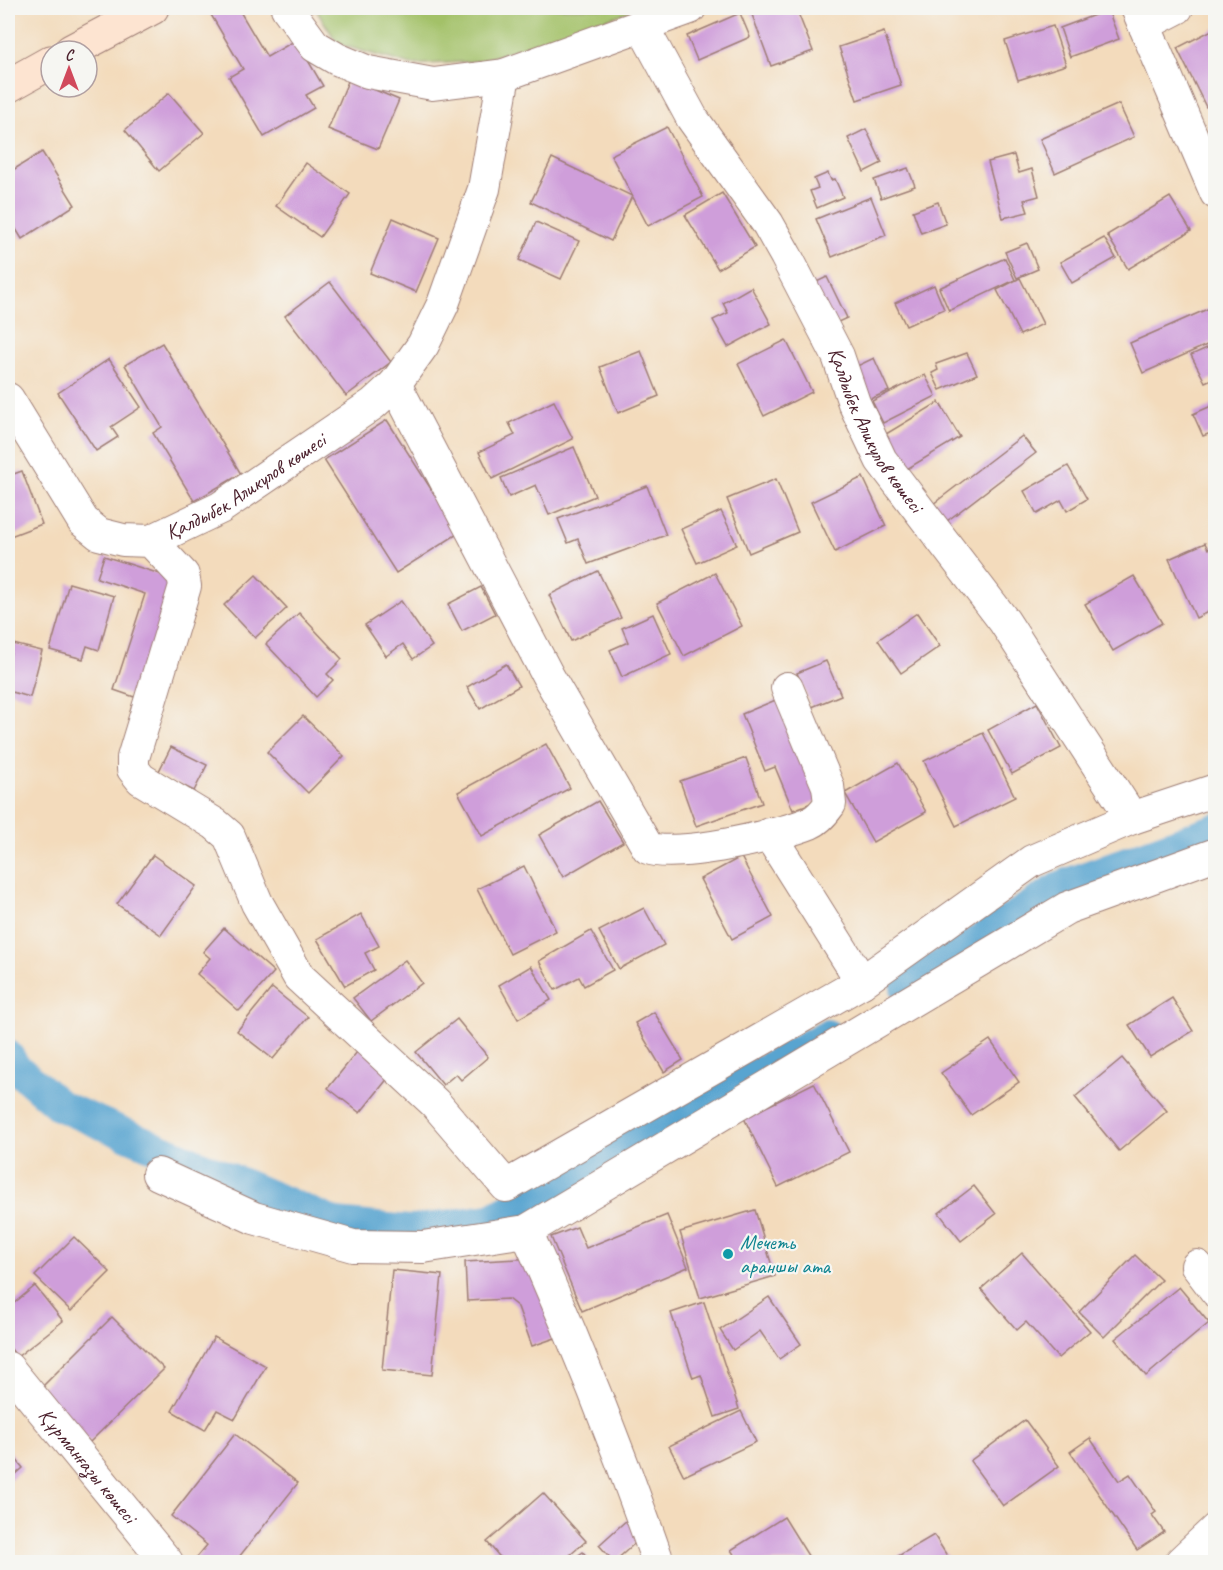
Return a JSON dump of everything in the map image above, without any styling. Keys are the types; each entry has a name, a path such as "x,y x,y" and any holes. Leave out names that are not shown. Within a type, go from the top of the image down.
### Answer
{"main road":[{"path":"94,39 152,8"},
{"path":"8,86 39,69"}],"street":[{"path":"286,8 315,46 368,72 433,84 504,75 690,8"},
{"path":"1177,8 1141,16 1215,193"},
{"name":"Қалдыбек Аликулов көшесі","path":"641,24 692,118 768,224 791,265 838,356 854,403 880,460 1004,621 1132,818"},
{"name":"Қалдыбек Аликулов көшесі","path":"8,399 82,521 99,534 123,540 151,541 220,508 373,404 395,384 423,345 443,304 467,243 484,189 504,75"},
{"path":"395,384 548,676 643,843 657,852 699,849 769,834 811,822 830,804 828,786 787,688"},
{"path":"151,541 183,575 185,586 133,758 133,769 141,779 215,824 230,836 257,903 299,977 435,1103 506,1186 862,982 1032,861 1132,818 1215,790"},
{"path":"769,834 862,982"},
{"path":"158,1174 254,1218 353,1246 423,1247 526,1230 1067,908 1215,854"},
{"path":"526,1230 570,1329 631,1484 658,1563"},
{"path":"1197,1266 1215,1291"},
{"name":"Құрманғазы көшесі","path":"8,1368 167,1563"},
{"path":"1181,1563 1215,1529"}],"green space":[{"path":"315,8 640,8 481,61 411,65 338,44"}],"building":[{"path":"207,8 238,8 267,57 296,40 323,86 306,95 314,108 264,137 229,77 243,69"},
{"path":"763,8 796,8 813,51 771,66 751,12"},
{"path":"1108,10 1119,39 1070,57 1060,28"},
{"path":"740,13 750,37 697,60 687,36"},
{"path":"1053,26 1066,65 1018,80 1005,41"},
{"path":"1216,28 1216,102 1206,107 1177,48"},
{"path":"884,32 901,85 857,100 839,47"},
{"path":"349,79 399,100 378,149 328,129"},
{"path":"169,93 204,133 159,171 125,130"},
{"path":"1119,104 1134,137 1055,173 1040,139"},
{"path":"667,127 703,197 648,226 611,155"},
{"path":"866,129 882,163 864,172 848,138"},
{"path":"42,152 75,205 22,239 8,216 8,173"},
{"path":"1014,155 1019,173 1032,169 1039,196 1024,200 1028,212 1003,218 988,162"},
{"path":"552,158 632,196 611,241 531,202"},
{"path":"306,163 350,194 320,237 276,206"},
{"path":"908,168 915,186 881,198 874,180"},
{"path":"828,173 831,180 835,179 843,197 817,208 810,191 818,188 814,179"},
{"path":"722,193 755,247 718,269 685,215"},
{"path":"871,197 886,235 832,257 816,219"},
{"path":"1170,197 1191,231 1128,269 1107,235"},
{"path":"938,202 946,224 921,233 913,211"},
{"path":"393,218 439,238 416,292 370,273"},
{"path":"536,222 579,241 561,279 519,260"},
{"path":"1104,238 1116,258 1072,283 1060,262"},
{"path":"1027,243 1038,269 1017,278 1005,252"},
{"path":"1005,258 1015,280 949,311 939,288"},
{"path":"827,277 847,318 827,327 808,286"},
{"path":"1020,278 1043,324 1020,335 997,290"},
{"path":"330,282 391,362 346,396 285,316"},
{"path":"934,285 944,309 906,326 895,303"},
{"path":"751,287 771,324 728,347 713,320 728,313 723,303"},
{"path":"1212,307 1216,314 1216,341 1143,373 1130,343"},
{"path":"786,340 812,392 764,416 738,364"},
{"path":"162,343 241,474 194,501 153,433 162,427 125,365"},
{"path":"1216,344 1216,377 1205,382 1191,355"},
{"path":"641,351 659,396 618,413 600,367"},
{"path":"967,353 977,374 940,390 932,373 938,370 936,364"},
{"path":"874,358 889,391 870,399 855,367"},
{"path":"109,359 141,407 111,427 118,437 96,451 58,393"},
{"path":"925,375 936,396 883,423 872,401"},
{"path":"554,401 573,439 492,479 479,452 515,435 509,423"},
{"path":"939,402 960,437 902,472 881,437"},
{"path":"1216,404 1216,431 1203,436 1193,414"},
{"path":"387,420 459,533 396,573 324,460"},
{"path":"1022,436 1036,453 947,521 933,504"},
{"path":"574,447 595,496 549,515 536,485 509,497 501,478"},
{"path":"1068,466 1087,499 1067,511 1061,500 1037,514 1024,491"},
{"path":"22,471 42,524 8,537 8,476"},
{"path":"863,477 886,526 835,552 811,502"},
{"path":"776,479 798,532 749,553 727,499"},
{"path":"647,486 666,535 588,564 578,539 568,543 558,519"},
{"path":"721,511 737,545 697,563 681,529"},
{"path":"1205,543 1208,549 1216,545 1216,608 1196,618 1169,559"},
{"path":"104,556 182,581 143,700 114,690 145,594 97,578"},
{"path":"598,571 621,618 571,641 549,595"},
{"path":"715,573 742,626 684,656 657,603"},
{"path":"256,575 287,608 255,638 224,605"},
{"path":"1134,576 1162,623 1113,651 1085,604"},
{"path":"69,583 114,596 99,650 87,646 83,659 50,650"},
{"path":"481,587 495,614 462,631 448,604"},
{"path":"401,601 432,646 413,659 403,644 386,656 365,625"},
{"path":"299,613 342,659 327,674 333,680 316,697 266,644"},
{"path":"917,613 940,646 901,673 878,640"},
{"path":"653,614 671,654 622,677 610,650 628,642 622,628"},
{"path":"13,644 42,651 30,697 8,691 8,664"},
{"path":"826,661 841,695 812,707 797,673"},
{"path":"506,664 519,686 480,709 467,687"},
{"path":"778,699 819,800 793,810 775,767 765,771 742,714"},
{"path":"1037,703 1061,748 1012,774 988,730"},
{"path":"303,716 344,756 308,793 267,752"},
{"path":"983,733 1015,797 956,826 924,761"},
{"path":"546,744 570,788 482,836 458,792"},
{"path":"171,747 207,765 194,791 158,773"},
{"path":"746,758 762,803 696,826 680,781"},
{"path":"898,763 926,812 873,842 845,793"},
{"path":"598,801 623,842 563,877 539,835"},
{"path":"153,855 196,886 161,935 117,904"},
{"path":"741,857 773,917 732,939 700,879"},
{"path":"524,866 556,931 510,954 477,889"},
{"path":"644,908 664,945 619,969 599,931"},
{"path":"361,914 379,946 365,953 374,970 345,986 317,939"},
{"path":"224,928 274,972 239,1011 197,974 210,958 203,952"},
{"path":"591,931 613,970 584,986 579,977 555,990 539,961"},
{"path":"405,960 422,983 371,1021 353,998"},
{"path":"531,966 551,1000 518,1019 499,985"},
{"path":"272,988 308,1017 273,1059 237,1031"},
{"path":"1172,998 1193,1031 1150,1057 1129,1025"},
{"path":"654,1012 683,1060 664,1072 635,1023"},
{"path":"457,1019 488,1057 461,1080 456,1074 443,1085 416,1052"},
{"path":"990,1040 1019,1082 971,1115 941,1073"},
{"path":"361,1047 393,1072 360,1113 328,1088"},
{"path":"1122,1058 1167,1111 1119,1151 1075,1097"},
{"path":"814,1083 849,1152 778,1187 744,1118"},
{"path":"974,1186 996,1214 961,1241 939,1213"},
{"name":"Мечеть араншы ата","path":"755,1210 775,1276 700,1298 680,1232"},
{"path":"667,1215 688,1267 582,1311 551,1237 577,1227 586,1248"},
{"path":"74,1237 110,1272 71,1311 35,1276"},
{"path":"1022,1253 1090,1331 1058,1358 1026,1322 1017,1330 981,1289"},
{"path":"1135,1255 1161,1280 1104,1337 1079,1312"},
{"path":"536,1258 564,1335 532,1346 518,1307 508,1299 467,1301 465,1262"},
{"path":"392,1270 442,1275 432,1375 382,1370"},
{"path":"35,1286 63,1321 17,1357 8,1345 8,1308"},
{"path":"1179,1287 1209,1323 1146,1376 1115,1339"},
{"path":"769,1297 801,1344 779,1359 760,1331 733,1350 720,1330"},
{"path":"704,1302 739,1409 715,1417 701,1375 693,1378 671,1313"},
{"path":"112,1317 164,1369 90,1442 38,1391"},
{"path":"214,1337 266,1366 235,1419 217,1410 205,1430 172,1411"},
{"path":"741,1411 756,1442 684,1476 669,1446"},
{"path":"1025,1420 1059,1466 1003,1506 970,1461"},
{"path":"235,1434 298,1483 235,1562 193,1562 207,1545 171,1516"},
{"path":"1090,1438 1119,1481 1130,1474 1156,1512 1152,1515 1164,1532 1137,1550 1070,1452"},
{"path":"8,1449 23,1468 8,1481"},
{"path":"543,1493 586,1541 562,1562 504,1562 487,1542"},
{"path":"784,1517 812,1562 739,1562 731,1550"},
{"path":"629,1518 644,1535 614,1562 599,1545"},
{"path":"934,1535 951,1562 888,1562"},
{"path":"583,1552 591,1562 569,1562"}],"waterway":[{"path":"906,988 1062,886 1216,829"},
{"path":"8,1056 15,1067 60,1106 336,1224 409,1231 489,1220 827,1035"}],"place":[{"name":"Мечеть араншы ата","path":"728,1254"}]}
